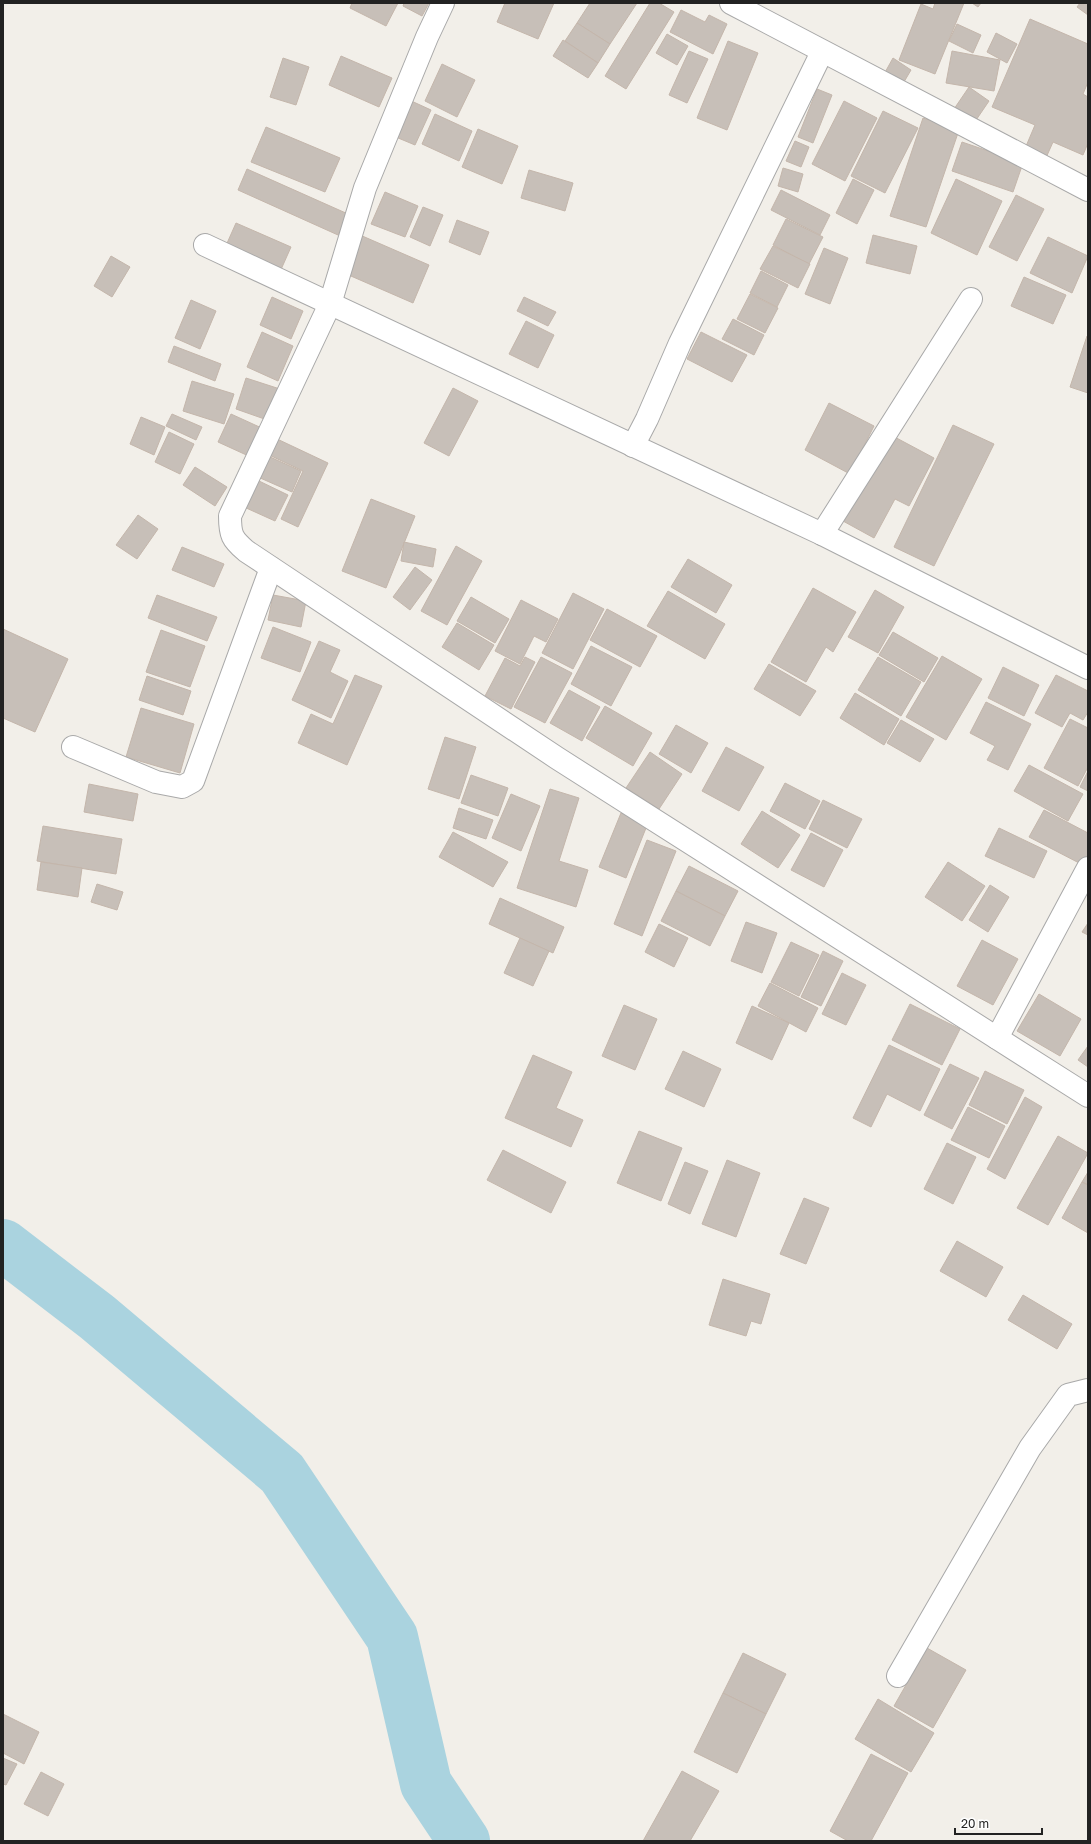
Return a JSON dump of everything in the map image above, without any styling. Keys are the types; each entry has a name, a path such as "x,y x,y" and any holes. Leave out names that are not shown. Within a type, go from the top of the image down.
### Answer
{"street":[{"path":"443,3 427,37 365,188 330,304 230,516 230,532 234,542 557,758 1088,1096"},
{"path":"731,3 1088,190"},
{"path":"633,446 647,419 684,336 822,52"},
{"path":"205,245 822,534 1088,668"},
{"path":"822,534 971,299"},
{"path":"73,747 156,782 182,787 193,781 271,568"},
{"path":"997,1038 1088,868"},
{"path":"898,1676 1030,1448 1068,1395 1088,1390"}],"building":[{"path":"352,3 398,3 386,26 350,8"},
{"path":"404,3 429,3 422,16 403,6"},
{"path":"505,3 554,3 538,39 497,22"},
{"path":"590,3 637,3 610,44 577,23"},
{"path":"650,3 659,3 674,12 626,89 605,76"},
{"path":"935,3 964,3 935,74 899,60 921,4 933,9"},
{"path":"972,3 981,3 978,7"},
{"path":"1080,3 1088,3 1088,15 1077,7"},
{"path":"681,10 705,22 709,15 727,24 713,54 670,32"},
{"path":"1030,19 1088,44 1088,82 1083,94 1088,97 1088,143 1083,155 1053,142 1045,160 1024,151 1035,125 992,107"},
{"path":"577,23 610,44 598,63 565,41"},
{"path":"957,24 981,35 973,53 949,41"},
{"path":"996,33 1017,44 1007,63 987,52"},
{"path":"667,34 688,46 677,65 656,53"},
{"path":"563,40 598,63 588,78 553,56"},
{"path":"728,41 758,53 727,130 697,118"},
{"path":"689,51 708,59 687,103 669,95"},
{"path":"952,51 1000,60 994,91 946,83"},
{"path":"341,56 392,78 379,107 329,85"},
{"path":"283,58 309,67 296,105 270,97"},
{"path":"893,58 911,70 901,87 883,76"},
{"path":"442,64 475,80 457,117 425,101"},
{"path":"969,87 989,101 972,126 952,112"},
{"path":"817,89 832,95 813,143 798,137"},
{"path":"407,99 431,110 415,145 391,135"},
{"path":"844,101 877,118 845,181 812,164"},
{"path":"883,111 918,128 885,193 851,176"},
{"path":"435,114 472,131 459,161 422,144"},
{"path":"923,118 959,130 926,227 890,216"},
{"path":"266,127 340,158 325,192 251,162"},
{"path":"478,129 518,146 502,184 462,167"},
{"path":"795,141 809,147 801,167 786,161"},
{"path":"962,142 1023,163 1013,192 952,171"},
{"path":"783,168 803,174 798,192 778,186"},
{"path":"247,169 348,214 338,235 238,190"},
{"path":"529,170 573,183 565,211 521,198"},
{"path":"853,179 874,190 857,224 836,213"},
{"path":"956,179 1002,201 977,255 931,233"},
{"path":"781,190 830,215 820,235 771,210"},
{"path":"385,192 418,206 405,237 371,224"},
{"path":"1016,195 1044,209 1017,261 989,247"},
{"path":"423,207 443,215 430,246 410,237"},
{"path":"786,219 823,237 809,264 773,245"},
{"path":"457,220 489,232 480,255 449,242"},
{"path":"236,223 291,247 279,274 224,250"},
{"path":"360,235 429,265 413,303 344,273"},
{"path":"873,235 917,246 910,274 866,263"},
{"path":"1048,237 1088,256 1072,293 1030,273"},
{"path":"773,246 810,264 798,288 760,269"},
{"path":"824,248 848,258 830,304 805,294"},
{"path":"111,256 130,267 112,297 94,286"},
{"path":"761,271 788,285 777,307 750,293"},
{"path":"1024,277 1066,295 1053,324 1011,306"},
{"path":"750,294 778,308 765,333 737,319"},
{"path":"272,297 303,311 291,339 260,325"},
{"path":"524,297 556,312 548,326 517,311"},
{"path":"191,300 216,311 200,349 175,338"},
{"path":"733,319 764,335 754,355 722,339"},
{"path":"526,321 554,335 538,368 509,354"},
{"path":"262,332 293,346 278,381 247,367"},
{"path":"701,332 747,355 732,382 687,359"},
{"path":"1088,336 1088,393 1070,387"},
{"path":"174,346 221,364 215,381 168,362"},
{"path":"246,378 283,390 273,422 236,409"},
{"path":"192,381 234,394 224,424 183,411"},
{"path":"453,388 478,401 449,456 424,443"},
{"path":"829,403 874,426 850,474 805,450"},
{"path":"172,414 202,427 196,440 166,426"},
{"path":"231,414 266,430 253,458 218,442"},
{"path":"141,417 165,427 154,455 130,444"},
{"path":"953,425 994,444 934,566 894,547"},
{"path":"169,432 194,444 180,474 155,462"},
{"path":"889,434 934,458 909,506 895,499 874,538 843,521"},
{"path":"275,438 328,463 298,527 281,519 303,471 267,454"},
{"path":"268,456 301,471 292,492 258,477"},
{"path":"195,467 227,487 215,506 183,485"},
{"path":"257,480 288,495 275,521 244,507"},
{"path":"371,499 415,516 386,588 342,571"},
{"path":"138,515 158,529 137,559 116,545"},
{"path":"404,542 436,549 433,567 401,561"},
{"path":"456,546 482,561 447,625 421,611"},
{"path":"182,547 224,564 214,587 172,570"},
{"path":"688,559 732,585 716,613 671,587"},
{"path":"415,567 432,580 410,610 393,597"},
{"path":"813,588 856,612 833,652 826,647 806,682 771,662"},
{"path":"875,590 904,607 878,653 848,637"},
{"path":"668,591 725,624 705,659 647,626"},
{"path":"573,593 604,609 573,669 542,653"},
{"path":"157,595 217,617 207,641 148,618"},
{"path":"273,595 306,601 301,627 268,620"},
{"path":"471,597 509,619 495,643 457,621"},
{"path":"521,600 558,619 546,642 534,636 520,664 495,651"},
{"path":"607,609 657,636 640,667 590,640"},
{"path":"457,623 494,645 479,670 442,647"},
{"path":"273,627 311,642 300,672 261,658"},
{"path":"3,629 68,659 35,732 3,718"},
{"path":"161,630 205,646 190,687 146,672"},
{"path":"893,632 938,658 924,682 879,655"},
{"path":"319,641 340,650 330,672 348,681 331,718 292,700"},
{"path":"591,646 632,667 611,706 571,684"},
{"path":"942,656 982,679 946,740 906,717"},
{"path":"525,657 535,662 511,709 485,696 505,658 520,666"},
{"path":"541,657 572,673 545,723 514,707"},
{"path":"878,657 921,682 901,716 858,690"},
{"path":"769,664 816,691 800,716 754,689"},
{"path":"1003,667 1039,685 1024,716 988,698"},
{"path":"355,675 382,686 347,765 298,743 311,714 333,724"},
{"path":"1056,675 1088,691 1088,712 1083,720 1070,713 1062,727 1035,713"},
{"path":"147,676 191,691 183,715 139,700"},
{"path":"569,690 600,707 582,741 550,723"},
{"path":"855,693 899,719 884,745 840,718"},
{"path":"986,702 1031,724 1008,770 987,760 995,746 970,733"},
{"path":"605,706 652,733 633,766 586,738"},
{"path":"141,708 194,724 180,773 126,757"},
{"path":"1070,719 1088,728 1088,767 1078,786 1044,768"},
{"path":"901,720 934,739 920,762 887,743"},
{"path":"676,725 708,743 691,773 659,754"},
{"path":"445,737 476,747 459,799 428,789"},
{"path":"726,747 764,767 739,811 702,791"},
{"path":"650,752 682,774 659,809 626,788"},
{"path":"1029,765 1083,794 1068,821 1014,791"},
{"path":"1088,771 1088,791 1080,787"},
{"path":"471,775 508,788 498,816 461,803"},
{"path":"785,783 820,801 805,829 770,811"},
{"path":"89,784 138,794 133,821 84,812"},
{"path":"550,789 579,798 559,861 588,870 576,907 517,888"},
{"path":"511,794 540,806 521,851 492,838"},
{"path":"823,800 862,819 847,848 809,829"},
{"path":"459,808 493,820 486,839 453,828"},
{"path":"1044,810 1088,833 1088,857 1083,865 1029,837"},
{"path":"762,811 800,835 778,868 741,844"},
{"path":"621,813 648,823 626,878 599,867"},
{"path":"43,826 122,839 116,874 37,861"},
{"path":"999,828 1047,851 1034,878 985,856"},
{"path":"453,832 508,862 493,887 439,857"},
{"path":"811,833 843,850 824,887 791,870"},
{"path":"647,840 676,851 642,936 614,924"},
{"path":"41,862 82,868 78,897 37,890"},
{"path":"948,862 985,886 962,921 925,897"},
{"path":"689,866 738,891 725,916 676,891"},
{"path":"97,884 123,892 117,910 91,902"},
{"path":"990,885 1009,897 988,932 969,920"},
{"path":"676,891 725,916 710,946 661,921"},
{"path":"500,898 564,927 553,953 489,924"},
{"path":"746,922 777,933 762,973 731,961"},
{"path":"1088,923 1088,935 1082,932"},
{"path":"659,924 688,938 674,967 645,952"},
{"path":"520,938 549,951 533,986 504,973"},
{"path":"982,940 1018,959 993,1005 957,986"},
{"path":"791,942 819,955 799,996 771,982"},
{"path":"823,951 843,961 821,1006 801,997"},
{"path":"842,973 866,985 846,1025 822,1014"},
{"path":"770,983 818,1008 806,1032 758,1006"},
{"path":"1039,994 1081,1019 1060,1056 1017,1031"},
{"path":"910,1004 960,1029 942,1065 892,1040"},
{"path":"624,1005 657,1019 635,1070 602,1056"},
{"path":"752,1006 789,1023 772,1060 736,1043"},
{"path":"889,1045 940,1069 920,1111 887,1094 871,1127 853,1118"},
{"path":"1088,1046 1088,1067 1078,1060"},
{"path":"683,1051 721,1069 704,1107 665,1089"},
{"path":"533,1055 572,1072 556,1108 583,1120 571,1147 505,1118"},
{"path":"950,1064 979,1078 952,1129 924,1115"},
{"path":"985,1071 1024,1090 1007,1124 969,1105"},
{"path":"1025,1097 1042,1107 1005,1179 987,1169"},
{"path":"968,1107 1005,1126 989,1158 951,1140"},
{"path":"639,1131 682,1148 661,1201 617,1183"},
{"path":"1058,1136 1088,1153 1048,1225 1017,1208"},
{"path":"947,1143 976,1157 953,1204 924,1189"},
{"path":"503,1150 566,1182 551,1213 487,1180"},
{"path":"727,1160 760,1173 736,1237 702,1224"},
{"path":"685,1162 708,1171 690,1214 668,1204"},
{"path":"1088,1172 1088,1185 1082,1182"},
{"path":"1082,1182 1088,1185 1088,1233 1062,1218"},
{"path":"804,1198 829,1208 806,1264 780,1254"},
{"path":"957,1241 1003,1267 986,1297 940,1271"},
{"path":"723,1279 770,1294 761,1324 751,1321 746,1336 709,1325"},
{"path":"1023,1295 1072,1324 1057,1349 1008,1320"},
{"path":"927,1648 966,1670 933,1728 894,1706"},
{"path":"743,1653 786,1674 766,1714 723,1693"},
{"path":"723,1693 766,1714 737,1773 694,1752"},
{"path":"878,1699 934,1733 911,1772 855,1739"},
{"path":"3,1714 39,1732 24,1764 3,1753"},
{"path":"871,1754 908,1773 871,1841 848,1841 830,1831"},
{"path":"3,1758 17,1764 6,1785 3,1784"},
{"path":"682,1771 719,1791 690,1841 643,1841"},
{"path":"41,1772 64,1784 48,1816 24,1804"}],"waterway":[{"path":"3,1245 97,1317 282,1473 392,1637 426,1784 464,1841"}]}
